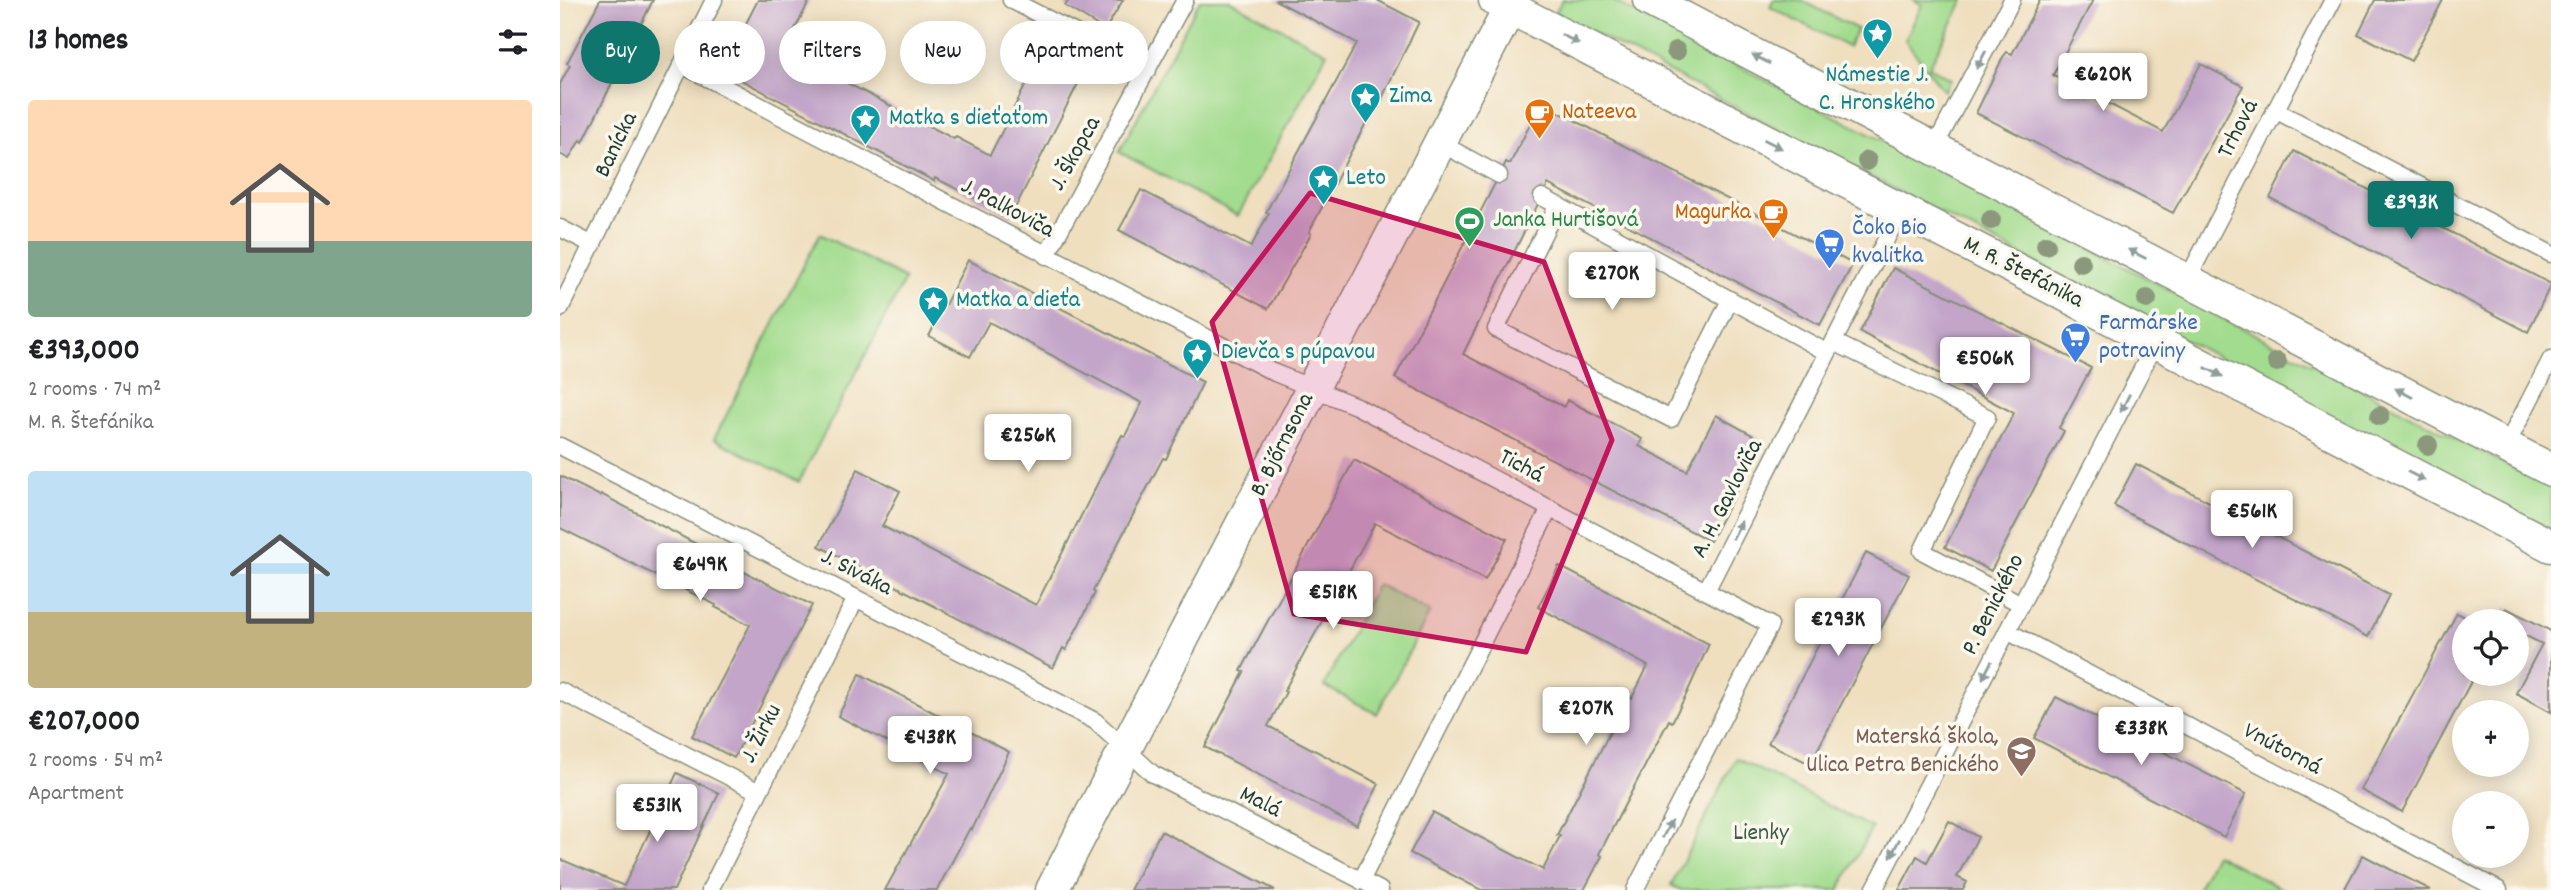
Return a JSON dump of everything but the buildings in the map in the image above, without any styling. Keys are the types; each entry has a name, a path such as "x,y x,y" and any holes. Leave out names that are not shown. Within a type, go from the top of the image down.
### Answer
{"street":[{"path":"1649,0 2551,470"},
{"name":"B. Bjőrnsona","path":"1052,890 1440,143 1506,3"},
{"name":"M. R. Štefánika","path":"1506,3 2551,546"}],"lane":[{"name":"Banícka","path":"704,21 714,0"},
{"path":"1011,0 1052,21"},
{"name":"J. Škopca","path":"1148,70 1185,0"},
{"path":"1933,150 2012,0"},
{"name":"Trhová","path":"2187,280 2333,0"},
{"name":"Banícka","path":"560,309 674,81"},
{"name":"J. Palkoviča","path":"718,84 1046,256 1275,373 1313,388"},
{"name":"J. Škopca","path":"1046,256 1140,84"},
{"path":"2275,110 2551,254"},
{"path":"1440,143 1499,175"},
{"path":"1542,197 1730,300 1987,417 1922,551 2021,604"},
{"path":"1558,205 1496,329 1671,419 1730,300"},
{"name":"A. H. Gavloviča","path":"1635,890 1770,625 1706,591 1901,210"},
{"path":"560,229 593,245"},
{"name":"P. Benického","path":"1874,890 2156,342"},
{"path":"2506,446 2551,359"},
{"name":"Tichá","path":"1313,388 1356,406 1706,591"},
{"name":"J. Siváka","path":"560,446 1095,721 1126,748"},
{"path":"1361,881 1550,508"},
{"name":"J. Žirku","path":"710,890 856,598"},
{"name":"Vnútorná","path":"2007,631 2499,890"},
{"path":"560,691 759,792"},
{"name":"Malá","path":"1126,748 1153,774 1380,890"}],"highlighted area":[{"path":"1310,193 1544,262 1612,440 1526,652 1294,614 1212,322"}],"green space":[{"path":"1200,0 1229,0 1327,53 1238,216 1119,152"},
{"path":"1562,0 1611,0 2551,488 2551,530 1555,13"},
{"path":"1773,0 1801,0 1857,29 1848,47 1770,7"},
{"path":"1914,0 1964,0 1929,67 1951,79 1944,91 1905,40 1922,5"},
{"path":"820,234 905,279 799,482 714,439"},
{"path":"1377,584 1430,612 1377,714 1324,686"},
{"name":"Lienky","path":"1736,758 1872,828 1839,890 1681,890 1671,885"},
{"path":"2215,854 2284,890 2197,890"}],"place":[{"name":"Námestie J. C. Hronského","path":"1877,61"},
{"name":"Zima","path":"1366,124"},
{"name":"Nateeva","path":"1539,140"},
{"name":"Matka s dieťaťom","path":"866,146"},
{"name":"Leto","path":"1323,206"},
{"name":"Magurka","path":"1774,240"},
{"name":"Janka Hurtišová","path":"1470,248"},
{"name":"Čoko Bio kvalitka","path":"1829,270"},
{"name":"Matka a dieťa","path":"933,328"},
{"name":"Farmárske potraviny","path":"2076,365"},
{"name":"Dievča s púpavou","path":"1198,380"},
{"name":"Materská škola, Ulica Petra Benického","path":"2022,779"}]}
